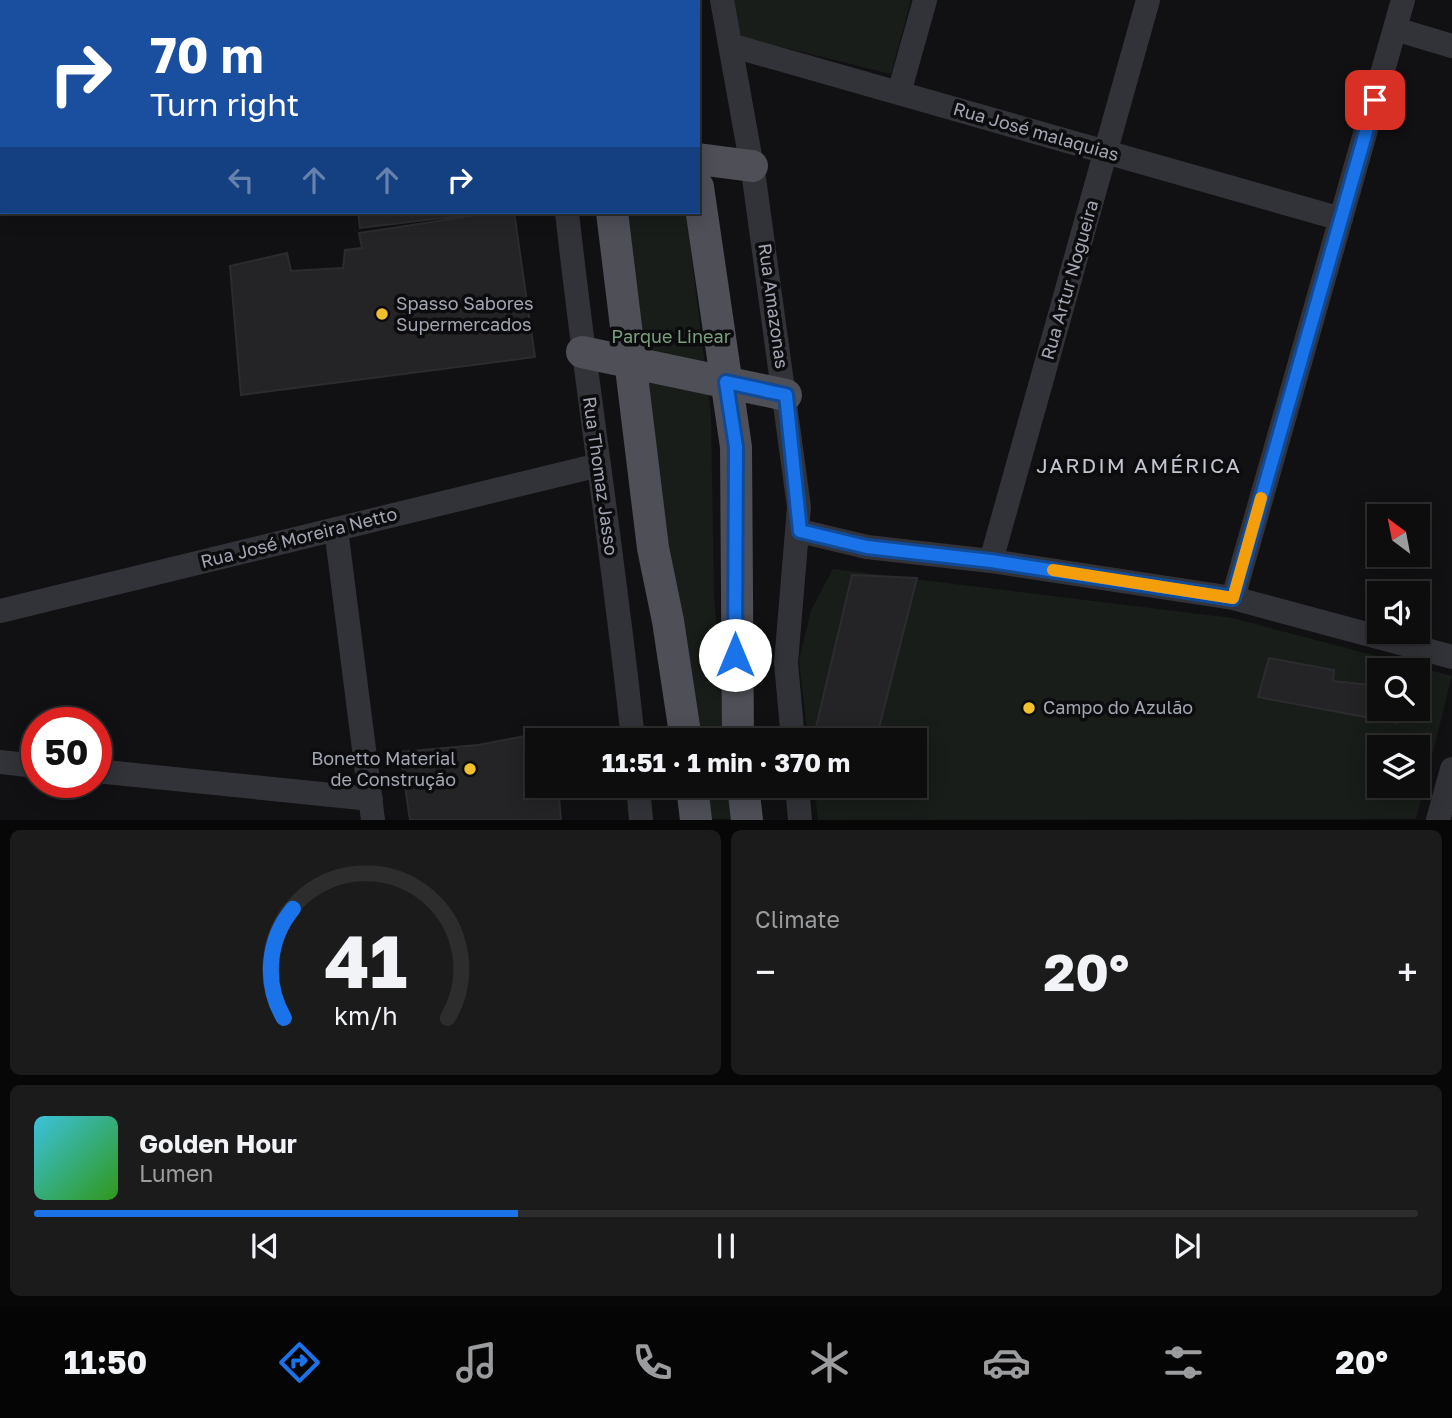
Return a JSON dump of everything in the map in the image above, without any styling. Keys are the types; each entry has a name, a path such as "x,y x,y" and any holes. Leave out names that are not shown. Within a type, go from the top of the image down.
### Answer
{"main road":[{"path":"700,159 752,166"},
{"path":"700,201 736,447 738,728"},
{"path":"612,214 653,548 685,728"},
{"path":"582,352 786,395"},
{"path":"693,798 696,820"},
{"path":"744,798 747,820"}],"street":[{"name":"Rua Amazonas","path":"722,0 752,166 786,395 800,531 786,663 792,728"},
{"path":"899,93 925,0"},
{"name":"Rua Artur Nogueira","path":"991,561 1148,0"},
{"path":"1233,598 1403,0"},
{"path":"1395,29 1452,46"},
{"name":"Rua José malaquias","path":"730,45 1341,219"},
{"name":"Rua Thomaz Jasso","path":"567,214 582,352 620,610 632,728"},
{"name":"Rua José Moreira Netto","path":"0,611 599,465"},
{"path":"112,773 372,809 337,529"},
{"path":"800,531 867,547 991,561 1233,598 1452,657"},
{"path":"0,762 21,764"},
{"path":"1438,820 1452,769"},
{"path":"639,798 641,820"},
{"path":"798,798 800,820"}],"green space":[{"path":"733,0 911,0 891,74 738,36"},
{"name":"Parque Linear","path":"625,214 686,214 711,414 714,596 726,728 691,728"},
{"path":"833,569 1232,618 1384,658 1367,658 1367,721 1430,721 1430,670 1452,676 1430,763 1430,735 1367,735 1367,798 1421,798 1416,819 818,820 815,798 927,798 927,728 807,728 799,660 811,610"},
{"path":"699,798 732,798 734,819 702,819"}],"building":[{"path":"358,214 476,214 360,228"},
{"name":"Spasso Sabores Supermercados","path":"484,214 514,214 535,357 241,395 230,266 287,253 291,271 343,268 345,250 362,248 359,233"},
{"path":"852,575 917,578 879,728 816,728"},
{"path":"1269,658 1334,670 1333,681 1367,685 1367,717 1258,697"},
{"name":"Bonetto Material de Construção","path":"525,736 525,798 559,798 561,820 410,820 400,752 478,745"}],"slow traffic":[{"path":"1053,570 1233,598 1261,498"}],"place":[{"name":"Spasso Sabores Supermercados","path":"382,314"},
{"name":"Campo do Azulão","path":"1029,708"},
{"name":"Bonetto Material de Construção","path":"470,769"}],"district":[{"name":"JARDIM AMÉRICA","path":"1139,466"}],"route":[{"path":"735,655 736,447 726,382 786,395 800,531 867,547 991,561 1233,598 1375,100"}]}
